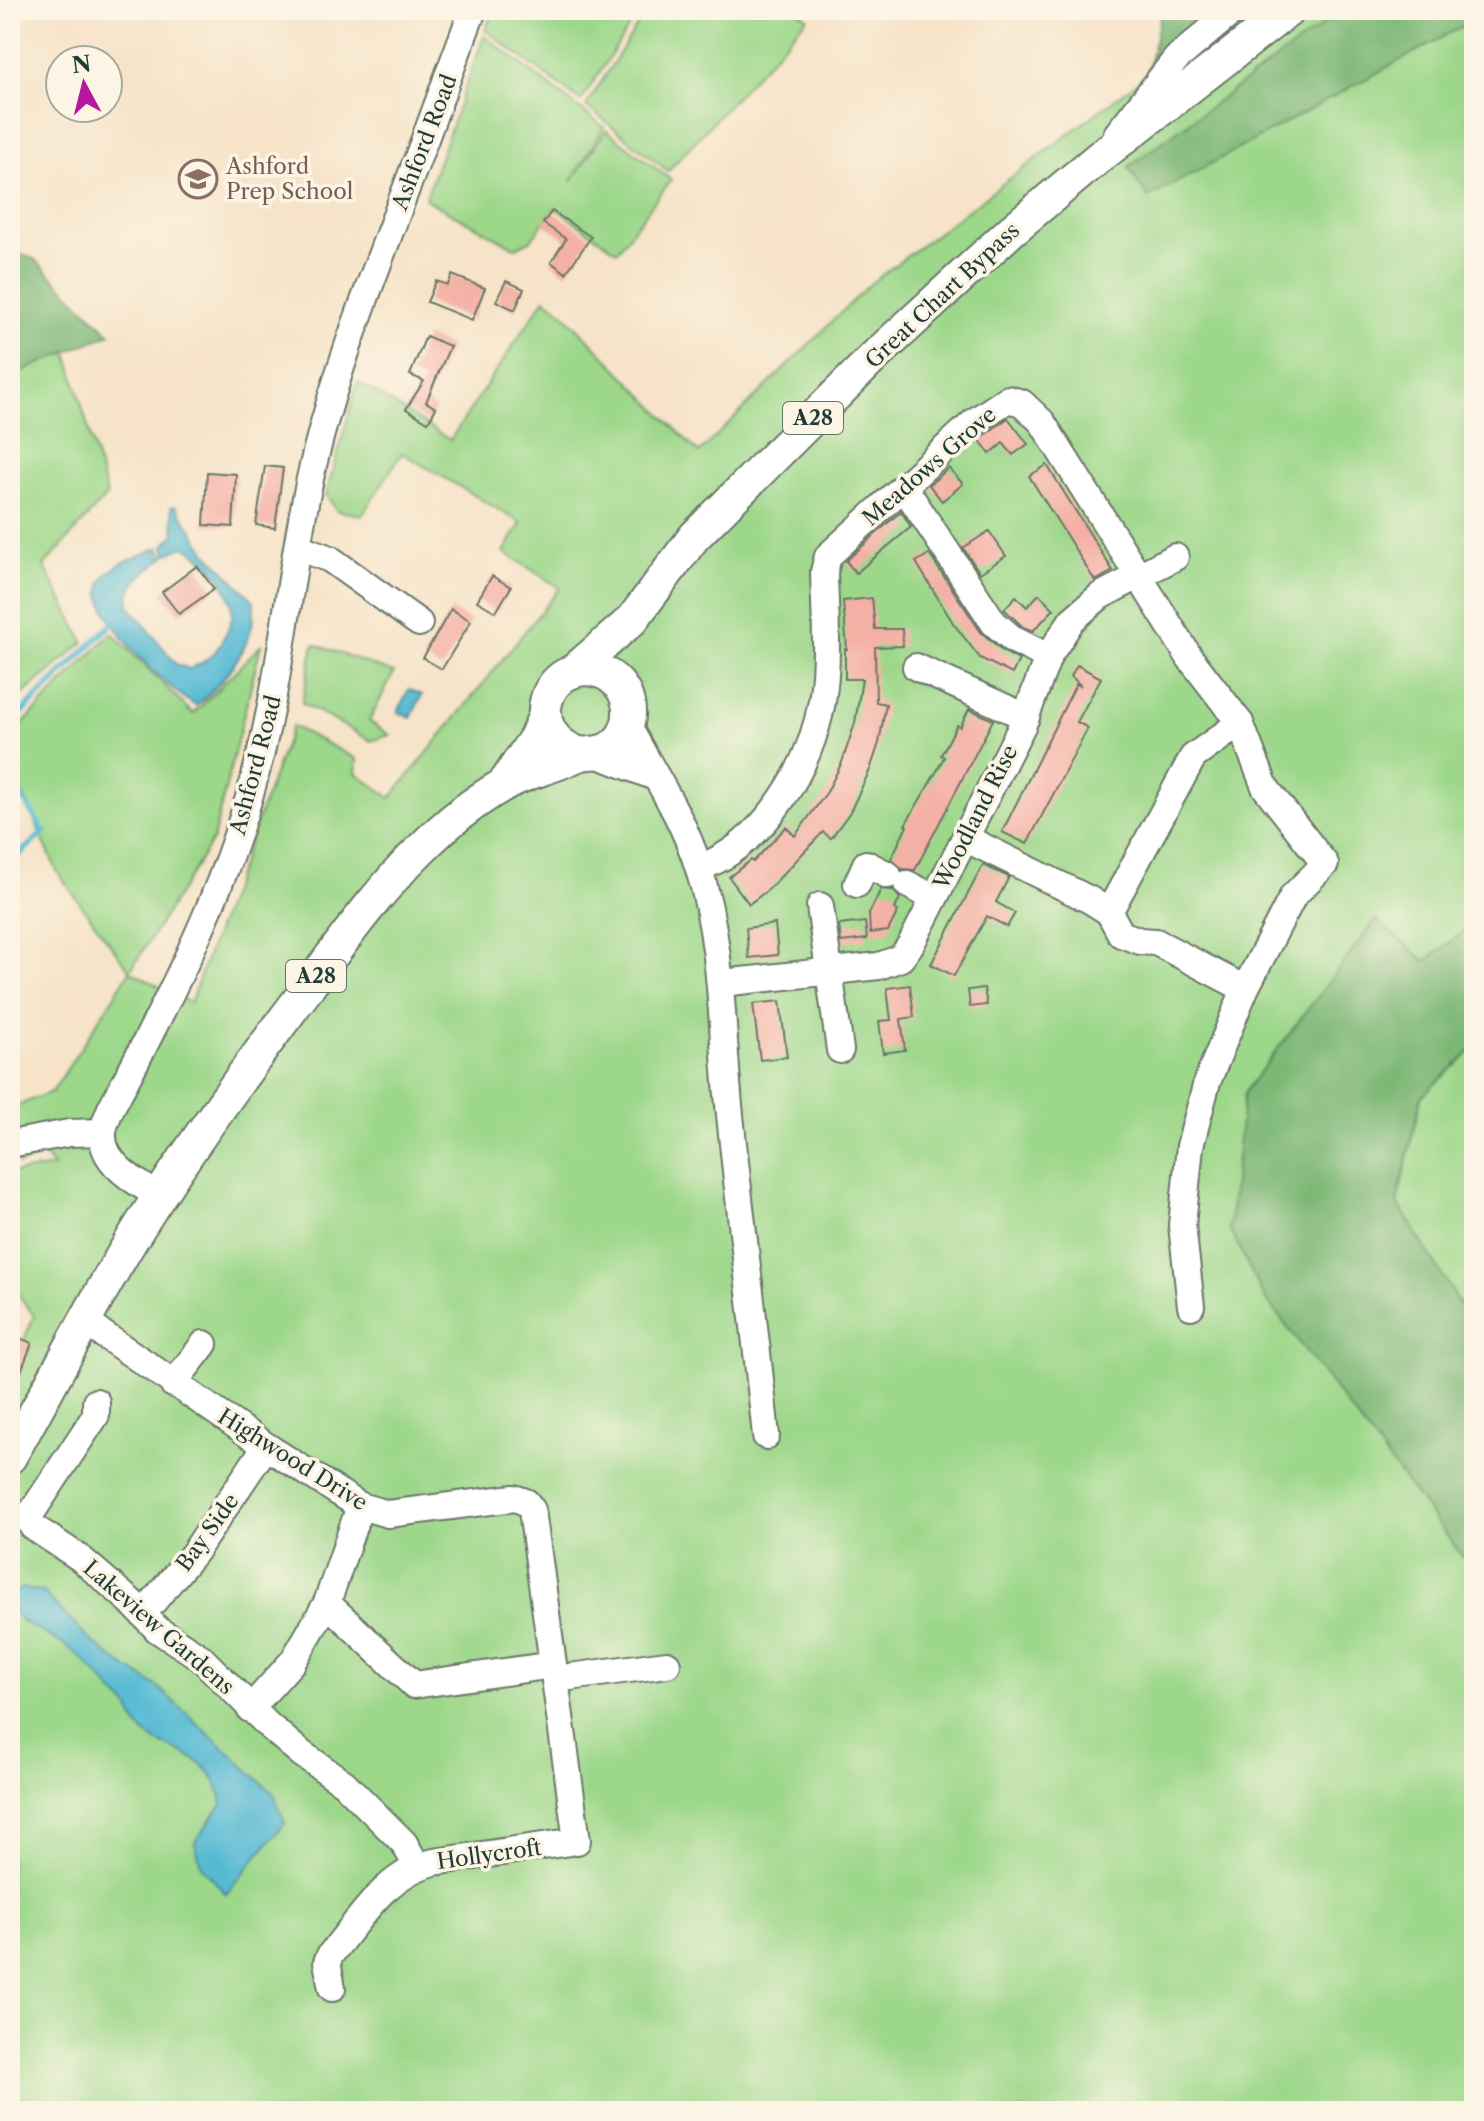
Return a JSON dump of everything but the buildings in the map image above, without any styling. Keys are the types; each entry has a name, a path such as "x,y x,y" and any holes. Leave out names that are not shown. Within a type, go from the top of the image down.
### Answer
{"main road":[{"name":"Great Chart Bypass","path":"572,672 632,620 694,537 863,368 1011,231 1097,159 1289,10"},
{"name":"Great Chart Bypass","path":"620,686 632,620"},
{"path":"598,671 610,677 627,697 630,711 628,726 610,748 589,754 568,750 556,741 548,729 546,701 551,689 572,672 598,671"},
{"name":"A28","path":"10,1457 159,1196 267,1041 373,902 423,847 504,784 535,738 545,715"},
{"name":"A28","path":"504,784 589,754"}],"street":[{"name":"Ashford Road","path":"103,1132 111,1108 189,956 236,840 272,705 317,450 350,340 473,10"},
{"path":"1097,159 1176,59 1234,10"},
{"name":"Meadows Grove","path":"699,868 727,855 767,817 784,794 809,746 821,706 825,677 824,572 828,556 975,421 1008,399 1022,403 1042,422 1190,658 1240,723 1265,787 1325,864 1293,896 1245,989"},
{"path":"904,487 994,623 1014,640 1048,657"},
{"path":"298,547 330,559 419,623"},
{"name":"Woodland Rise","path":"722,983 879,966 901,958 1026,717 1048,657 1072,620 1100,596 1175,557"},
{"path":"916,667 1026,717"},
{"path":"1109,912 1193,757 1240,723"},
{"path":"628,726 672,804 699,868 722,983 729,1104 766,1436"},
{"path":"589,754 655,777"},
{"path":"965,838 1109,912 1121,934 1140,941 1156,942 1245,989 1207,1082 1190,1146 1182,1225 1191,1306"},
{"path":"857,884 866,864 934,898"},
{"path":"820,906 840,1050"},
{"path":"10,1144 69,1133 103,1132 104,1143 113,1162 129,1178 159,1196"},
{"name":"Highwood Drive","path":"85,1322 173,1384 360,1506 388,1514 497,1499 514,1498 526,1502 532,1510 554,1672"},
{"path":"173,1384 204,1344"},
{"name":"Lakeview Gardens","path":"96,1402 96,1415 51,1481 32,1512 30,1522 40,1533 80,1558 158,1630 200,1657 230,1684 250,1709 302,1754 344,1783 404,1843 417,1866"},
{"name":"Bay Side","path":"143,1614 194,1553 266,1446"},
{"path":"250,1709 293,1661 327,1603 360,1506"},
{"path":"327,1603 414,1685 667,1664"},
{"name":"Hollycroft","path":"332,1988 327,1962 330,1955 383,1890 401,1874 417,1866 577,1841 554,1672"}],"green space":[{"path":"494,10 640,10 581,101 485,30"},
{"path":"647,10 797,10 808,18 668,171 586,106"},
{"path":"1162,10 1213,10 1147,75"},
{"path":"1215,10 1474,10 1474,925 1425,962 1376,921 1244,1093 1265,1298 1463,1556 1474,1550 1474,2111 10,2111 10,1373 34,1316 10,1283 10,1173 53,1167 45,1156 19,1164 10,1139 10,1109 53,1091 130,971 190,1003 292,726 357,759 356,773 391,798 560,588 504,552 521,523 402,453 362,515 337,511 326,495 358,382 450,440 545,298 699,453 870,284 1147,75 1151,56"},
{"path":"1343,10 1474,10 1474,20 1148,198 1128,167"},
{"path":"484,36 604,127 571,182 606,130 671,180 617,251 555,208 530,241 516,248 425,199"},
{"path":"10,251 34,259 110,334 10,376"},
{"path":"67,352 107,495 44,566 84,642 10,705 10,376"},
{"path":"112,633 193,714 261,645 213,839 130,971 58,873 10,767 10,737"},
{"path":"314,644 394,673 369,721 390,735 371,741 302,703"},
{"path":"1376,920 1425,961 1474,924 1474,1048 1421,1097 1397,1202 1474,1327 1474,1550 1463,1557 1265,1298 1229,1229 1244,1093"},
{"path":"1474,1048 1474,1327 1397,1202 1421,1097"}],"water":[{"path":"176,506 207,553 254,601 254,616 245,645 228,672 196,706 168,685 134,651 107,613 101,596 102,582 112,570 159,547 164,557 135,583 129,605 176,664 189,669 216,650 227,632 232,606 224,585 202,559 185,546 166,555 164,545 175,534 171,507"},
{"path":"409,689 422,695 411,718 398,712"},
{"path":"21,1588 43,1592 89,1639 158,1687 274,1794 285,1823 226,1894 201,1866 195,1842 222,1804 216,1783 206,1768 147,1736 136,1724 130,1708 73,1651 19,1618 12,1608 10,1597"}],"waterway":[{"path":"10,724 112,624"},
{"path":"10,778 44,832 10,863"}],"place":[{"name":"Ashford Prep School","path":"198,179"}]}
